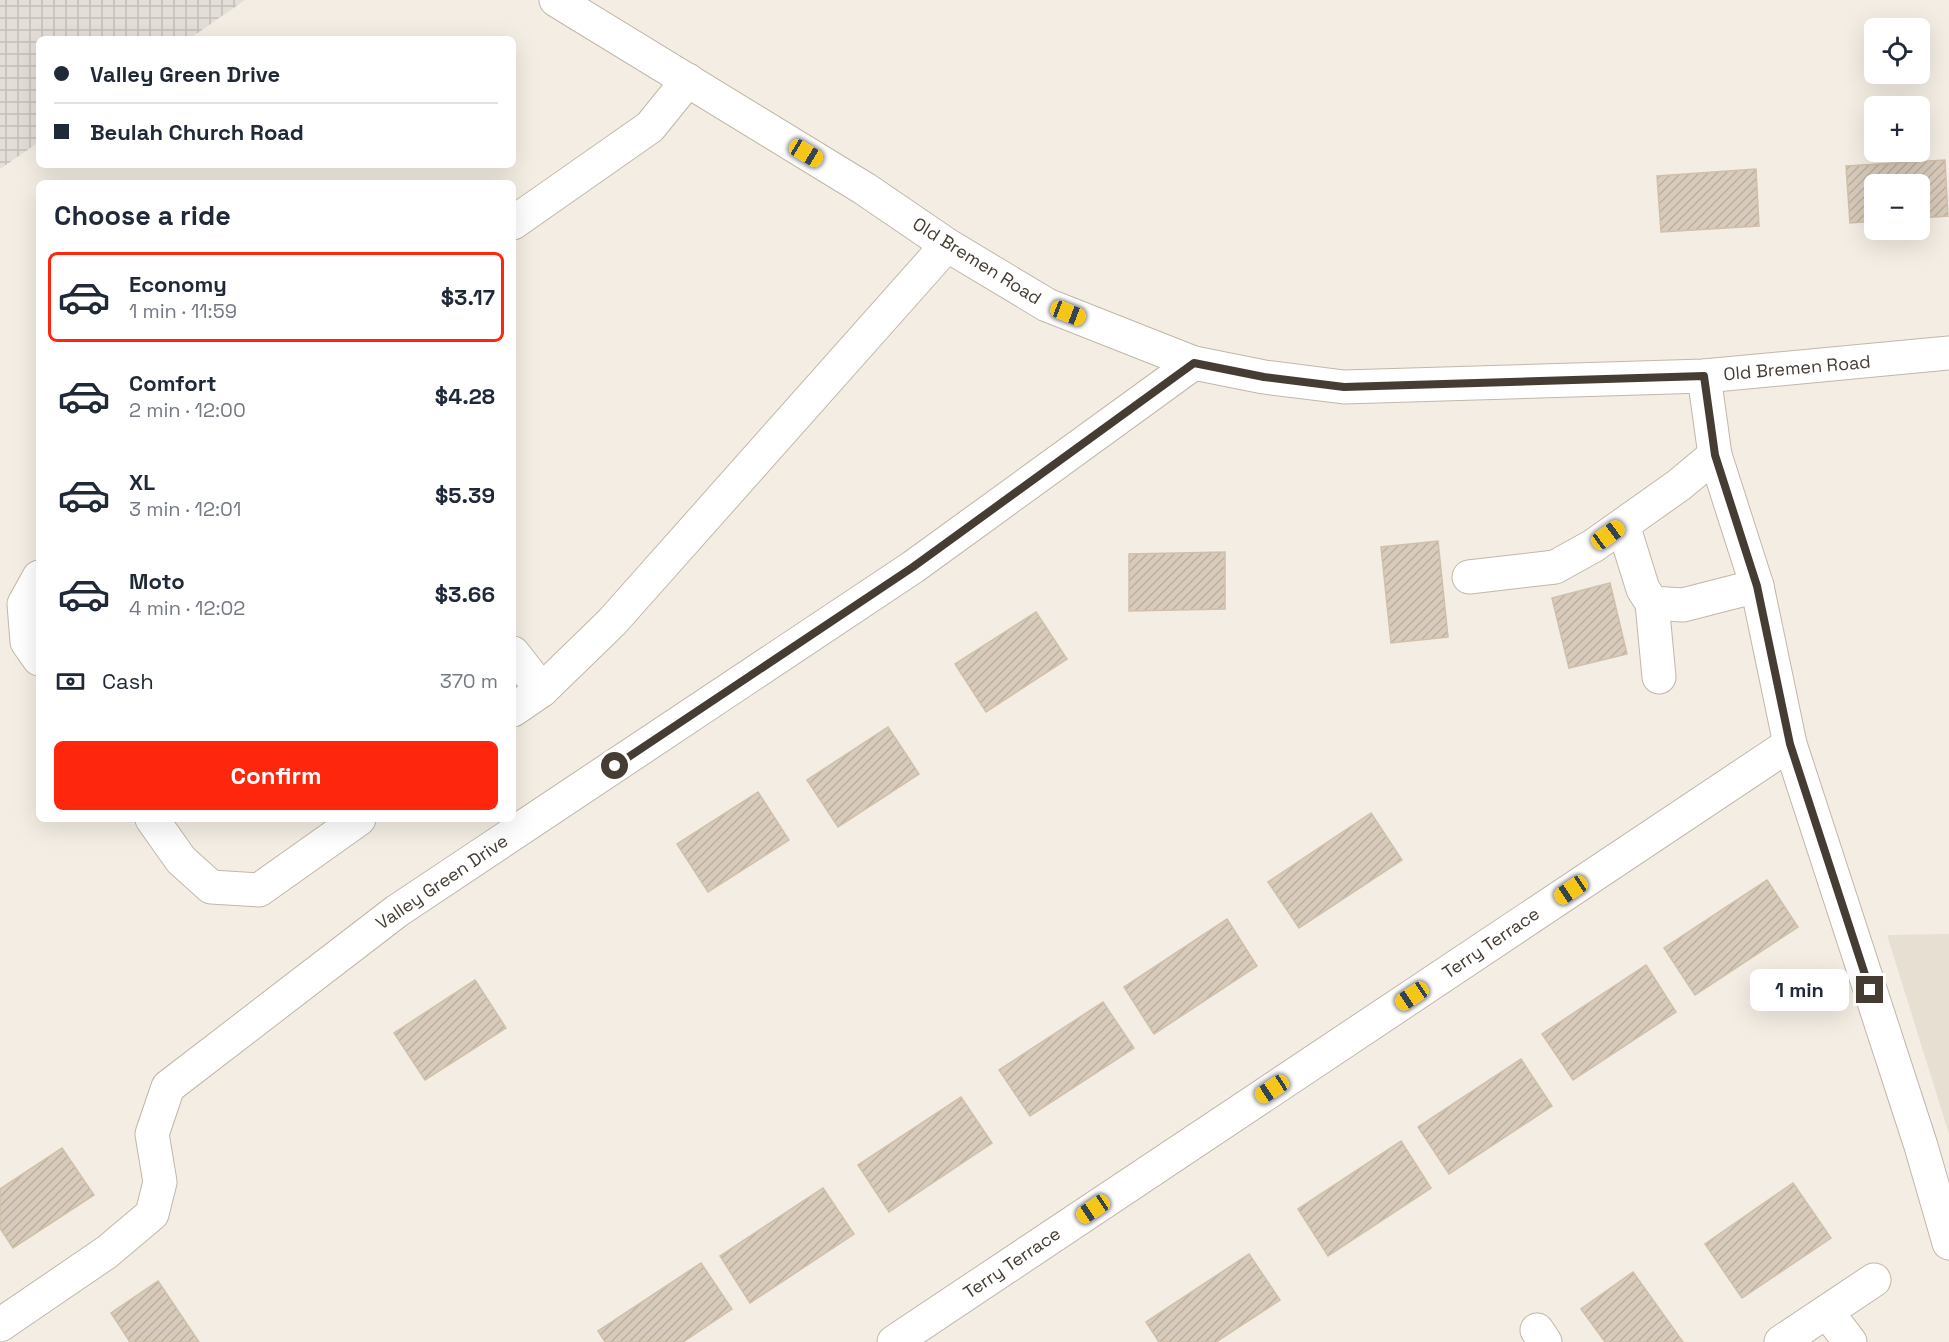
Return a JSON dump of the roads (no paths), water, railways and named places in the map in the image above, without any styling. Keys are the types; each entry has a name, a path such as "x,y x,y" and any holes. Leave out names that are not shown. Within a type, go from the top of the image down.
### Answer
{"street":[{"name":"Old Bremen Road","path":"556,0 865,189 946,245 1047,305 1194,363 1264,377 1344,387 1704,376 1949,353"},
{"path":"516,221 650,127 688,80"},
{"path":"516,708 542,690 612,622 946,245"},
{"name":"Valley Green Drive","path":"0,1325 107,1252 152,1214 160,1182 152,1134 168,1087 397,911 913,567 1194,363"},
{"path":"1704,376 1715,455 1757,586 1790,744 1921,1146 1949,1243"},
{"path":"1469,577 1555,567 1593,546 1623,525 1679,485 1715,455"},
{"path":"1623,525 1643,589 1652,603 1659,677"},
{"path":"36,582 24,604 27,642 36,655"},
{"path":"1652,603 1683,605 1757,586"},
{"path":"516,656 542,690"},
{"name":"Terry Terrace","path":"894,1342 1790,744"},
{"path":"154,822 181,860 211,887 259,890 355,822"},
{"path":"1781,1342 1874,1280"},
{"path":"1827,1312 1850,1342"}]}
